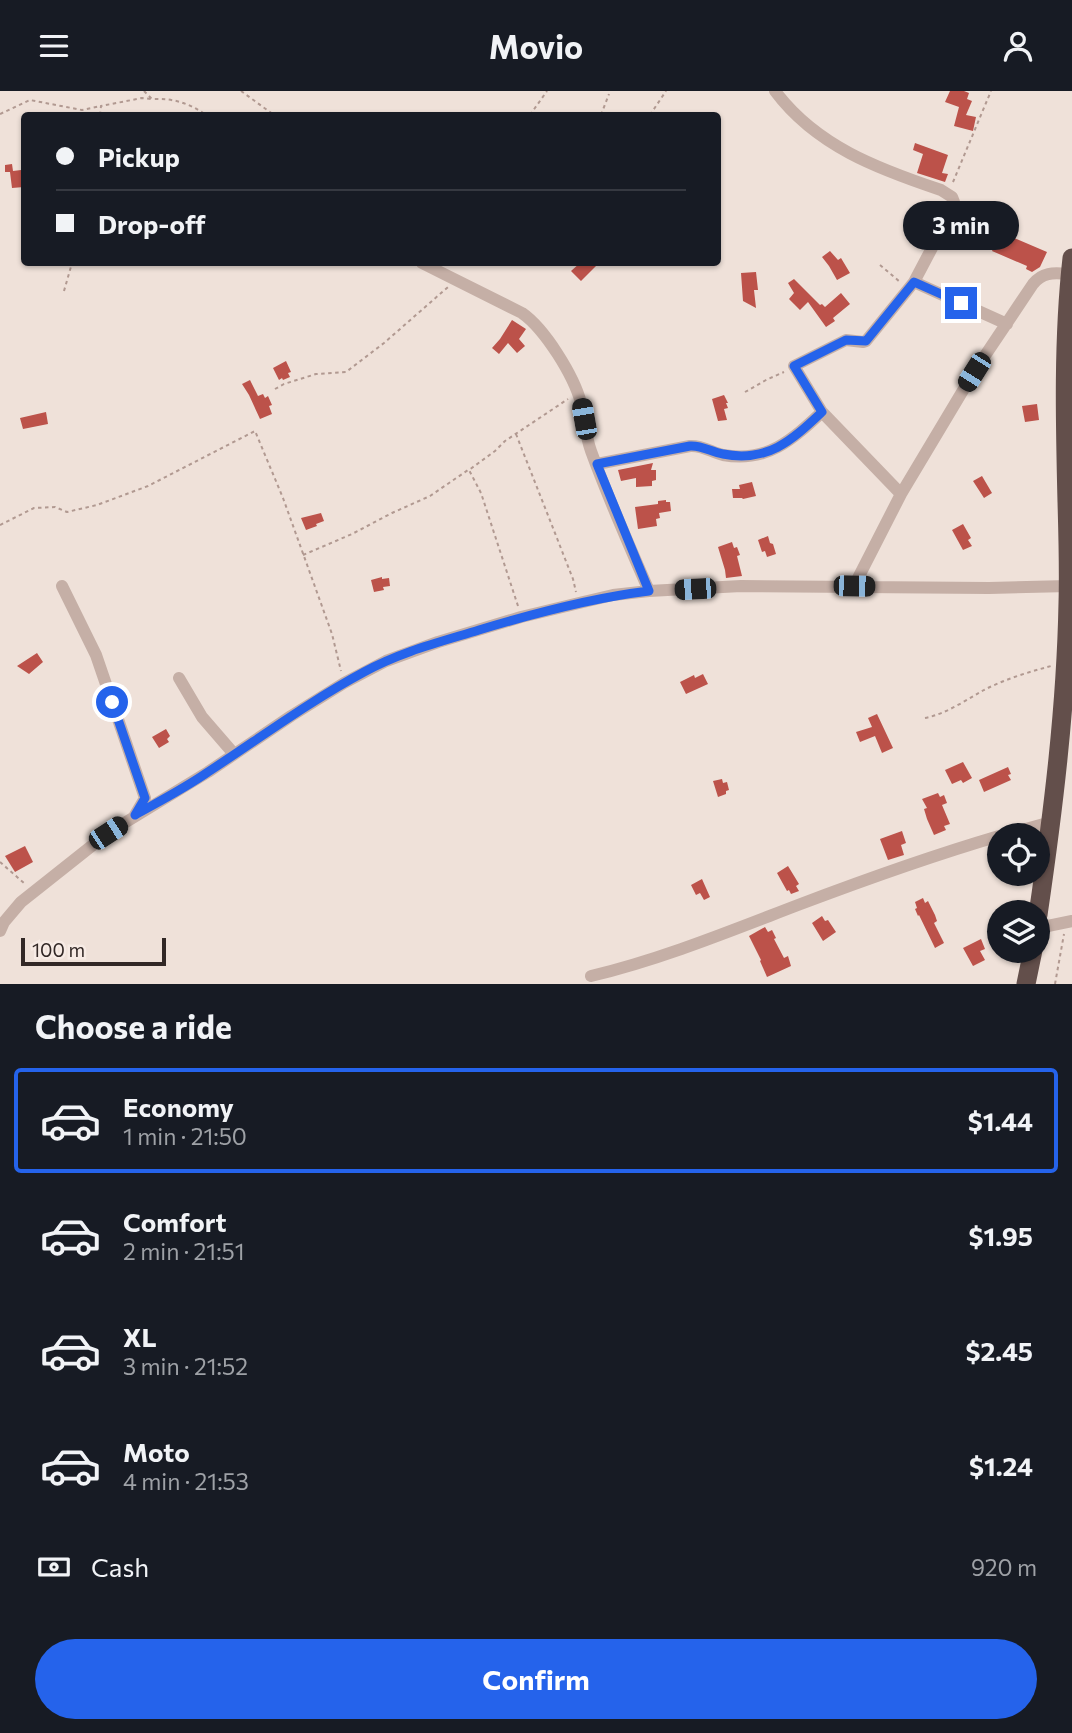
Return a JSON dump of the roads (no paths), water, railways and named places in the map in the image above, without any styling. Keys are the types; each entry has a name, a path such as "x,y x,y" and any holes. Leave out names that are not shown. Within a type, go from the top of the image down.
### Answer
{"highway":[{"path":"1040,900 1051,822 1066,664 1070,579 1065,408 1066,329 1071,266"},
{"path":"1026,984 1030,963"}],"street":[{"path":"775,91 802,122 845,151 863,162 948,193 954,202 911,285 866,341 846,340 794,366 822,412 901,494"},
{"path":"428,266 522,313 536,324 578,393 586,434 649,591"},
{"path":"854,586 901,494 974,372 1033,284 1041,276 1071,266"},
{"path":"911,285 1007,324"},
{"path":"597,464 697,445 723,455 762,454 784,445 822,412"},
{"path":"0,931 13,911 34,892 97,841 135,815 208,772 344,683 411,651 521,617 613,595 649,591 741,586 854,586 1070,579"},
{"path":"62,586 96,655 145,798 135,815"},
{"path":"179,678 202,717 234,754"},
{"path":"591,977 655,958 850,886 987,840"},
{"path":"1050,926 1069,922"}]}
